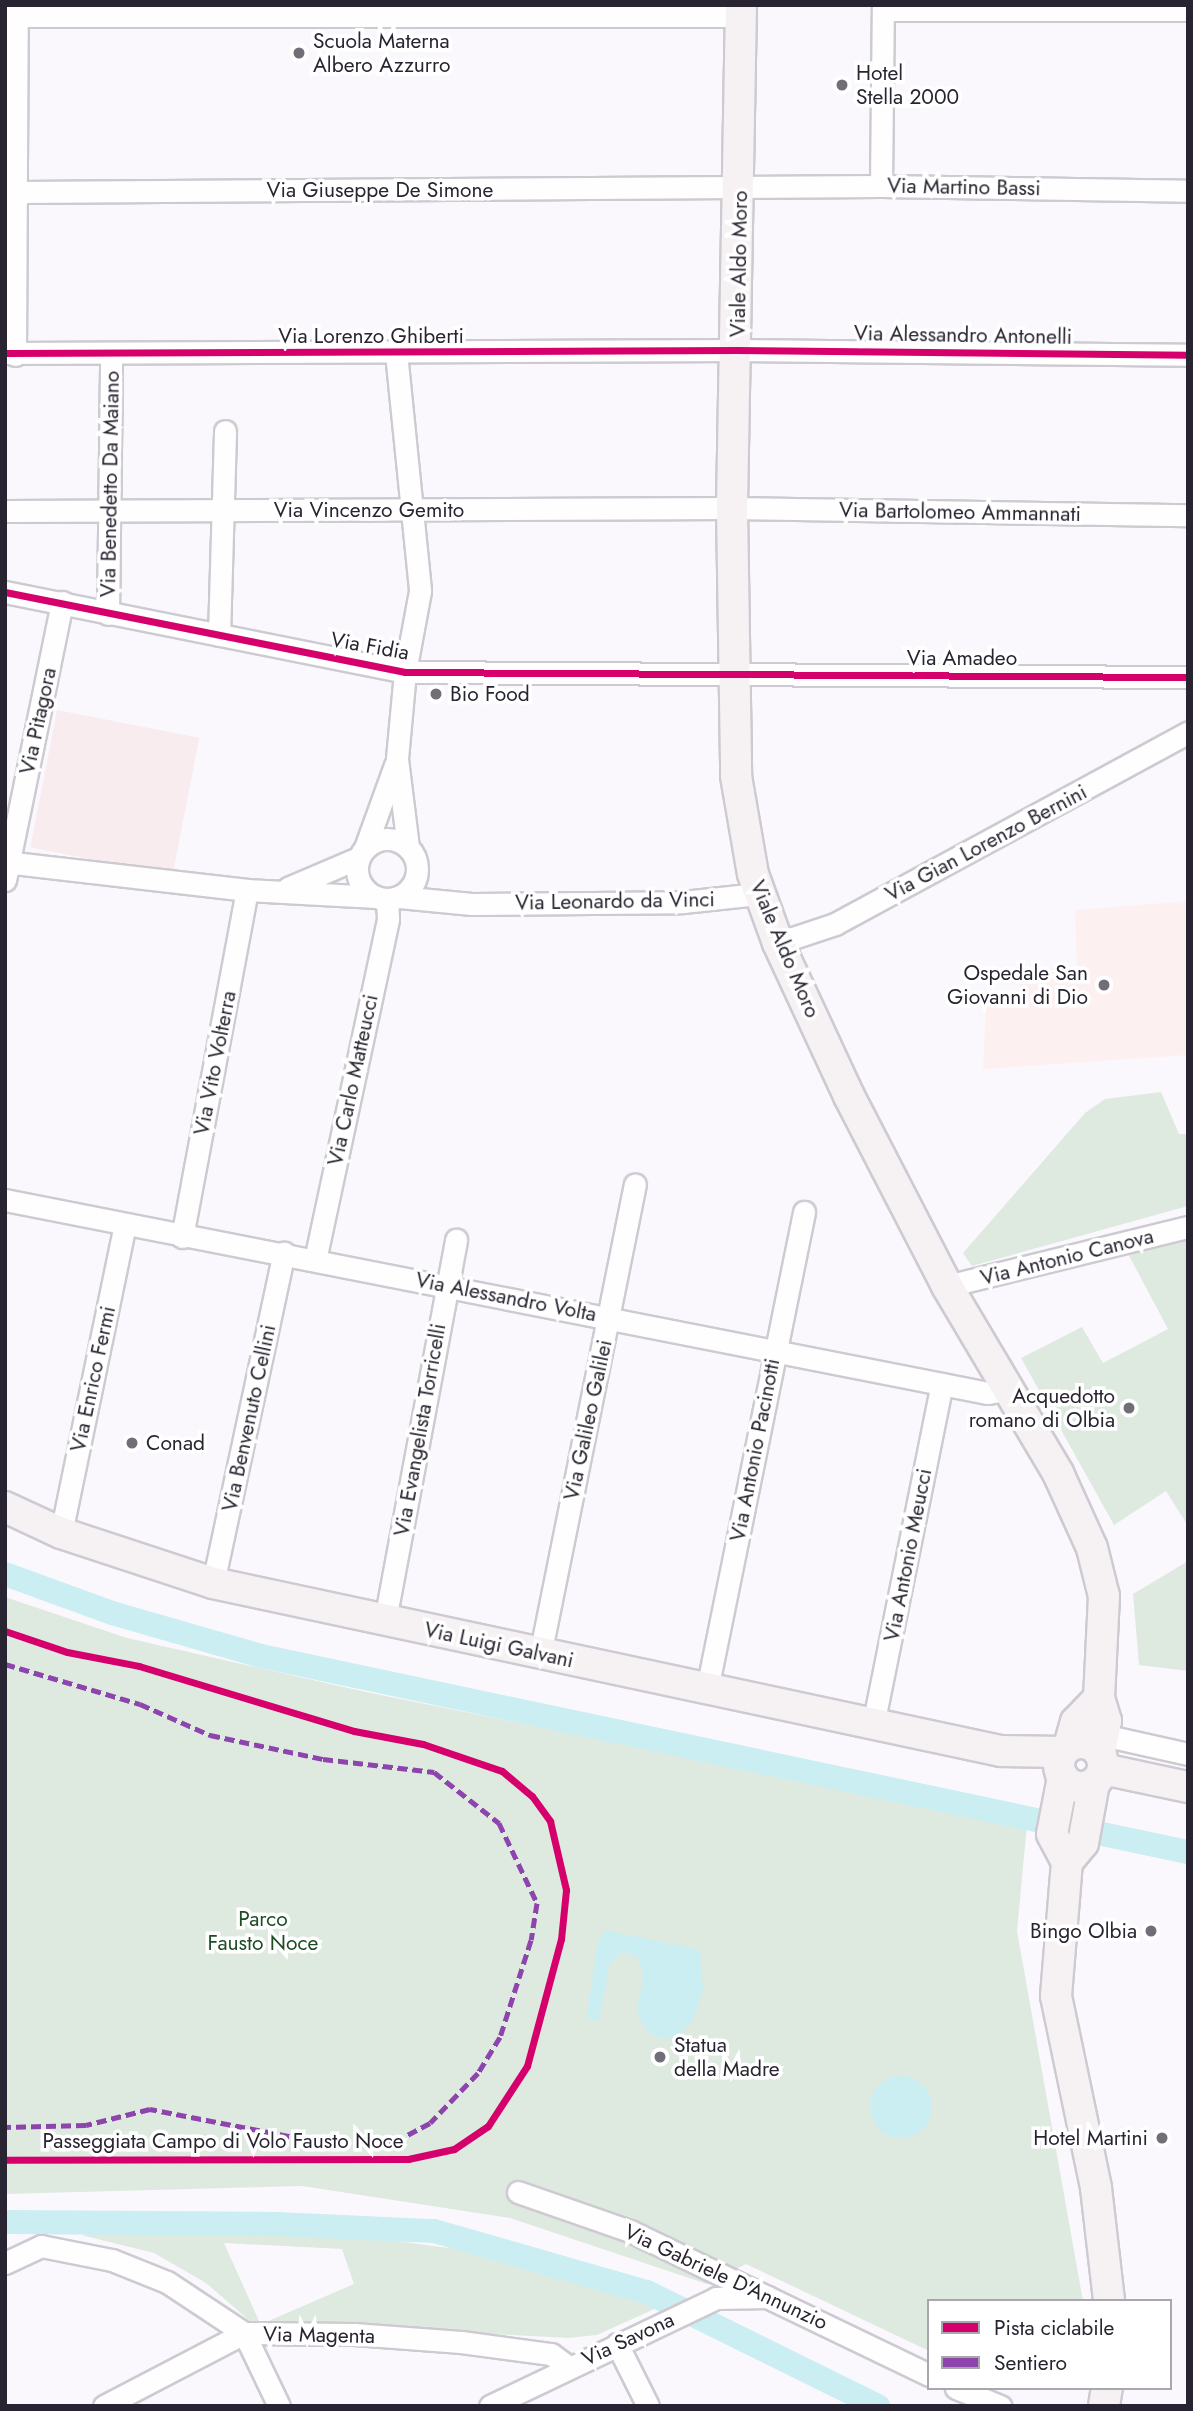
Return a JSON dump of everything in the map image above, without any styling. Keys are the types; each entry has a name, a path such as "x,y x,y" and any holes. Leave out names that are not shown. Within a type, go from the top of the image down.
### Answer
{"main road":[{"name":"Viale Aldo Moro","path":"741,10 740,188 732,508 736,776 758,894 849,1096 947,1286 1005,1390 1058,1473 1092,1548 1104,1596 1099,1698 1106,1721 1098,1769"},
{"name":"Via Luigi Galvani","path":"5,1507 61,1533 213,1583 540,1655 1001,1751 1039,1768 1062,1769"},
{"path":"1075,1852 1052,1834 1062,1769 1076,1722 1099,1698"},
{"path":"1062,1769 1088,1743 1098,1769 1075,1852 1056,1996 1096,2188 1109,2299"},
{"path":"1062,1769 1077,1787 1098,1769"},
{"path":"1098,1769 1188,1787"}],"street":[{"path":"881,186 883,8 1188,10"},
{"path":"10,354 19,192 13,13 741,10"},
{"name":"Via Martino Bassi","path":"740,188 881,186 1188,191"},
{"name":"Via Giuseppe De Simone","path":"19,192 740,188"},
{"name":"Via Lorenzo Ghiberti","path":"10,354 737,350"},
{"name":"Via Alessandro Antonelli","path":"737,350 1188,355"},
{"path":"396,353 410,510 421,591 405,672 397,759 408,847 417,868 415,880 387,898 359,881 361,853 397,759"},
{"name":"Via Benedetto Da Maiano","path":"108,614 111,354"},
{"path":"219,635 225,431"},
{"name":"Via Vincenzo Gemito","path":"5,511 732,508"},
{"name":"Via Bartolomeo Ammannati","path":"732,508 1188,515"},
{"name":"Via Fidia","path":"5,592 405,672 736,674"},
{"name":"Via Pitagora","path":"6,868 62,602"},
{"name":"Via Amadeo","path":"736,674 1188,677"},
{"name":"Via Gian Lorenzo Bernini","path":"778,943 835,924 882,900 1188,732"},
{"path":"361,853 386,839 408,847"},
{"name":"Via Leonardo da Vinci","path":"276,892 361,853"},
{"name":"Via Leonardo da Vinci","path":"6,868 247,890 472,904 683,902 758,894"},
{"name":"Via Leonardo da Vinci","path":"417,868 434,884 472,904"},
{"name":"Via Vito Volterra","path":"183,1237 247,890"},
{"name":"Via Carlo Matteucci","path":"315,1259 388,919 387,898"},
{"name":"Via Galileo Galilei","path":"540,1655 635,1185"},
{"name":"Via Alessandro Volta","path":"5,1200 988,1393 1005,1390"},
{"name":"Via Antonio Pacinotti","path":"707,1689 804,1212"},
{"name":"Via Enrico Fermi","path":"61,1533 125,1225"},
{"name":"Via Antonio Canova","path":"947,1286 1188,1227"},
{"name":"Via Evangelista Torricelli","path":"385,1620 457,1240"},
{"name":"Via Benvenuto Cellini","path":"213,1583 284,1253"},
{"name":"Via Antonio Meucci","path":"873,1725 942,1384"},
{"path":"1098,1769 1188,1754"},
{"name":"Via Gabriele D'Annunzio","path":"518,2192 630,2231 772,2297 927,2374"},
{"name":"Via Magenta","path":"5,2263 41,2246 112,2260 167,2282 244,2333 354,2334 461,2343 551,2354 569,2367"},
{"name":"Via Savona","path":"490,2406 716,2298 772,2297"},
{"path":"104,2406 244,2333 279,2406"},
{"path":"617,2344 648,2406"},
{"path":"961,2390 1000,2406"}],"shaded area":[{"path":"57,710 199,738 173,875 30,847"},
{"name":"Ospedale San Giovanni di Dio","path":"1188,901 1188,1055 983,1069 986,1001 995,992 1020,990 1019,979 1040,978 1040,969 1077,967 1075,910"}],"green space":[{"path":"1161,1092 1179,1134 1188,1134 1188,1206 972,1266 963,1253 1085,1113 1105,1099"},
{"path":"1188,1234 1188,1526 1166,1491 1114,1525 1021,1358 1082,1327 1103,1363 1168,1329 1126,1250"},
{"path":"1188,1561 1188,1671 1139,1665 1133,1594"},
{"name":"Parco Fausto Noce","path":"5,1597 127,1638 366,1692 1027,1825 1017,1931 1083,2299 927,2299 927,2350 746,2264 707,2284 510,2218 302,2186 5,2194"},
{"path":"81,2235 353,2235 470,2251 553,2271 661,2306 597,2335 568,2338 266,2322 354,2284 342,2249 224,2243 259,2321 250,2321 206,2283 154,2253"}],"water":[{"path":"604,1930 700,1950 703,1990 693,2020 676,2039 652,2036 644,2026 637,2012 643,1975 639,1959 629,1954 620,1954 609,1965 600,2017 595,2022 587,2016 597,1945"},
{"path":"901,2076 913,2078 923,2085 930,2095 930,2119 923,2129 913,2136 901,2138 889,2136 879,2129 872,2119 870,2107 872,2095 879,2085 889,2078"}],"waterway":[{"path":"5,1574 112,1613 261,1656 1188,1852"},
{"path":"5,2222 277,2224 434,2231 647,2292 878,2406"}],"marked path":[{"path":"5,1664 140,1704 210,1735 323,1759 434,1772 499,1823 537,1903 531,1940 500,2037 478,2073 430,2123 395,2142 304,2139 150,2109 86,2125 5,2127"}],"cycle path":[{"path":"5,353 737,350 1188,355"},
{"path":"5,592 405,672 1188,677"},
{"name":"Passeggiata Campo di Volo Fausto Noce","path":"5,1631 67,1652 139,1666 354,1731 423,1744 502,1771 532,1796 550,1821 566,1890 561,1939 527,2066 488,2126 454,2149 408,2159 5,2160"}],"place":[{"name":"Scuola Materna Albero Azzurro","path":"299,53"},
{"name":"Hotel Stella 2000","path":"842,85"},
{"name":"Bio Food","path":"436,694"},
{"name":"Ospedale San Giovanni di Dio","path":"1104,985"},
{"name":"Acquedotto romano di Olbia","path":"1129,1408"},
{"name":"Conad","path":"132,1443"},
{"name":"Bingo Olbia","path":"1151,1931"},
{"name":"Statua della Madre","path":"660,2057"},
{"name":"Hotel Martini","path":"1162,2138"}]}
